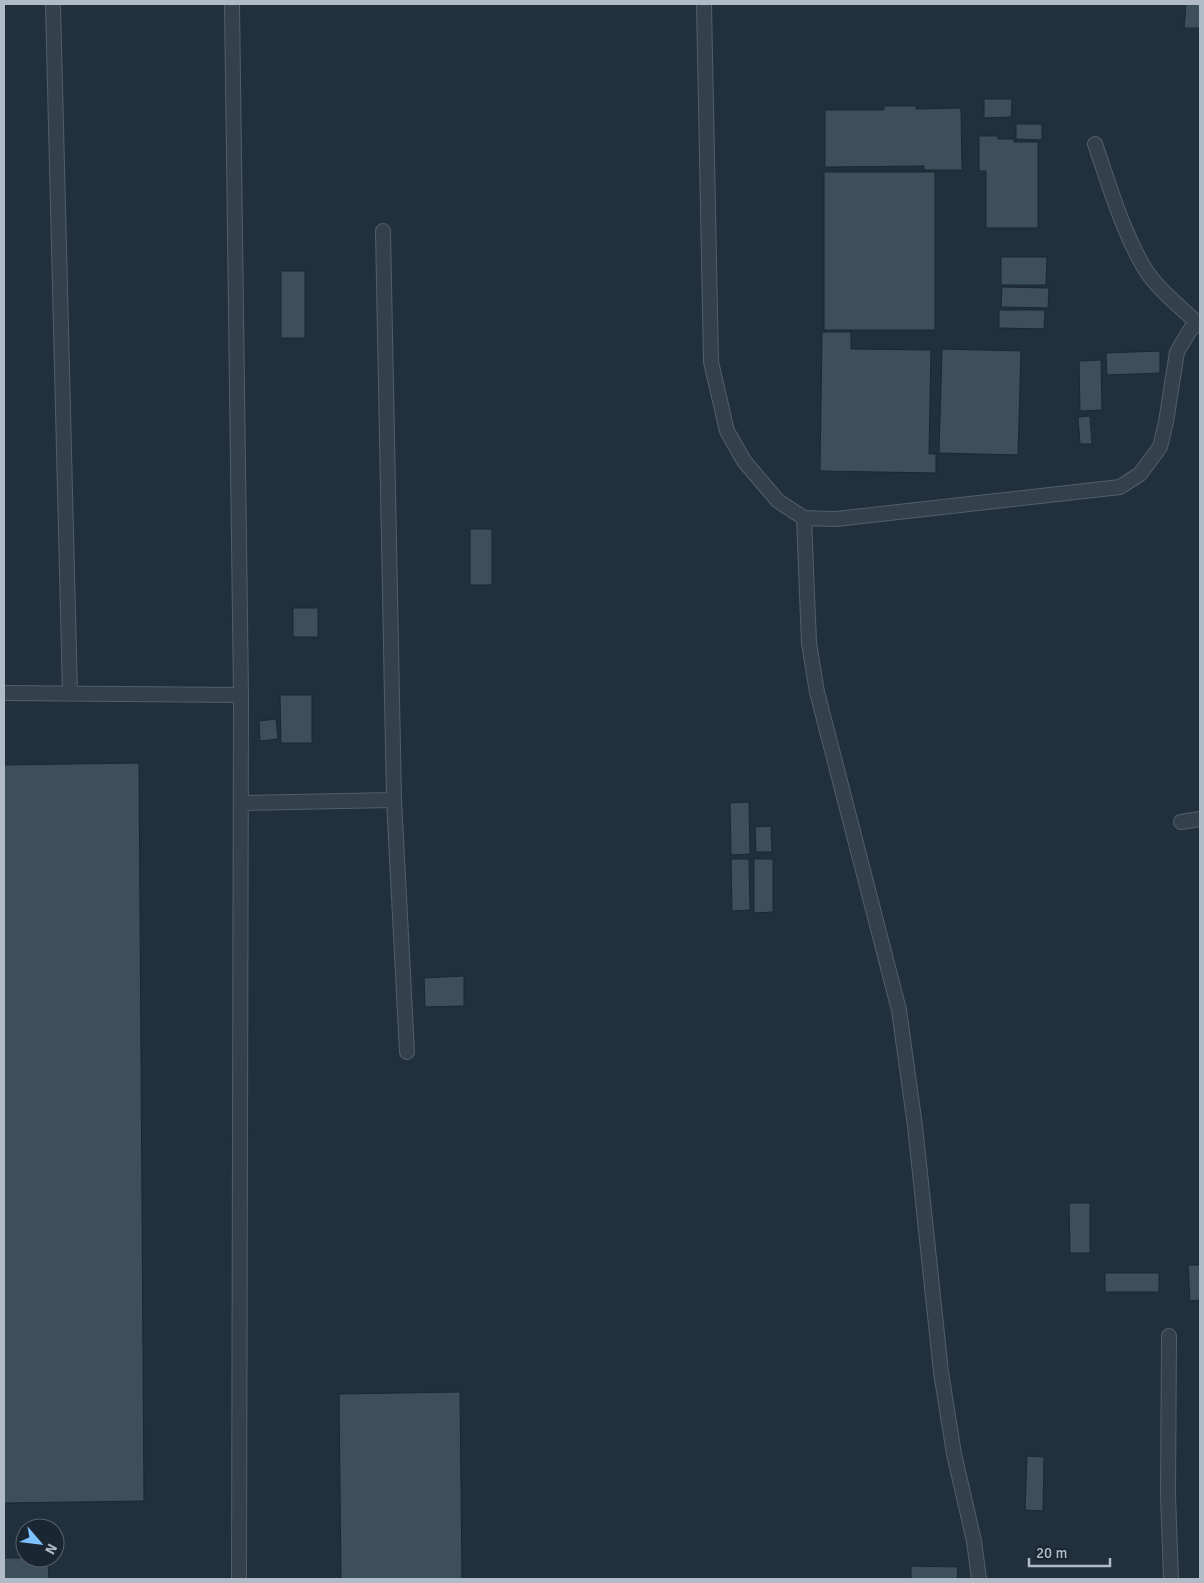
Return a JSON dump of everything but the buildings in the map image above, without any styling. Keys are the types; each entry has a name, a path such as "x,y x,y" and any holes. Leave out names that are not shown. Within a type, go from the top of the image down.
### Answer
{"lane":[{"path":"53,4 70,694"},
{"path":"232,4 241,694 238,1579"},
{"path":"704,4 711,362 726,431 740,453 778,501 804,518 836,519 1120,487 1140,474 1160,447 1166,422 1177,352 1190,330 1199,323 1162,290 1146,270 1132,245 1095,144"},
{"path":"383,231 394,800 407,1052"},
{"path":"804,518 809,643 817,692 899,1010 914,1126 941,1372 954,1454 974,1541 979,1579"},
{"path":"4,693 241,694"},
{"path":"241,803 394,800"},
{"path":"1181,822 1200,819"},
{"path":"1169,1336 1168,1495 1172,1579"}]}
